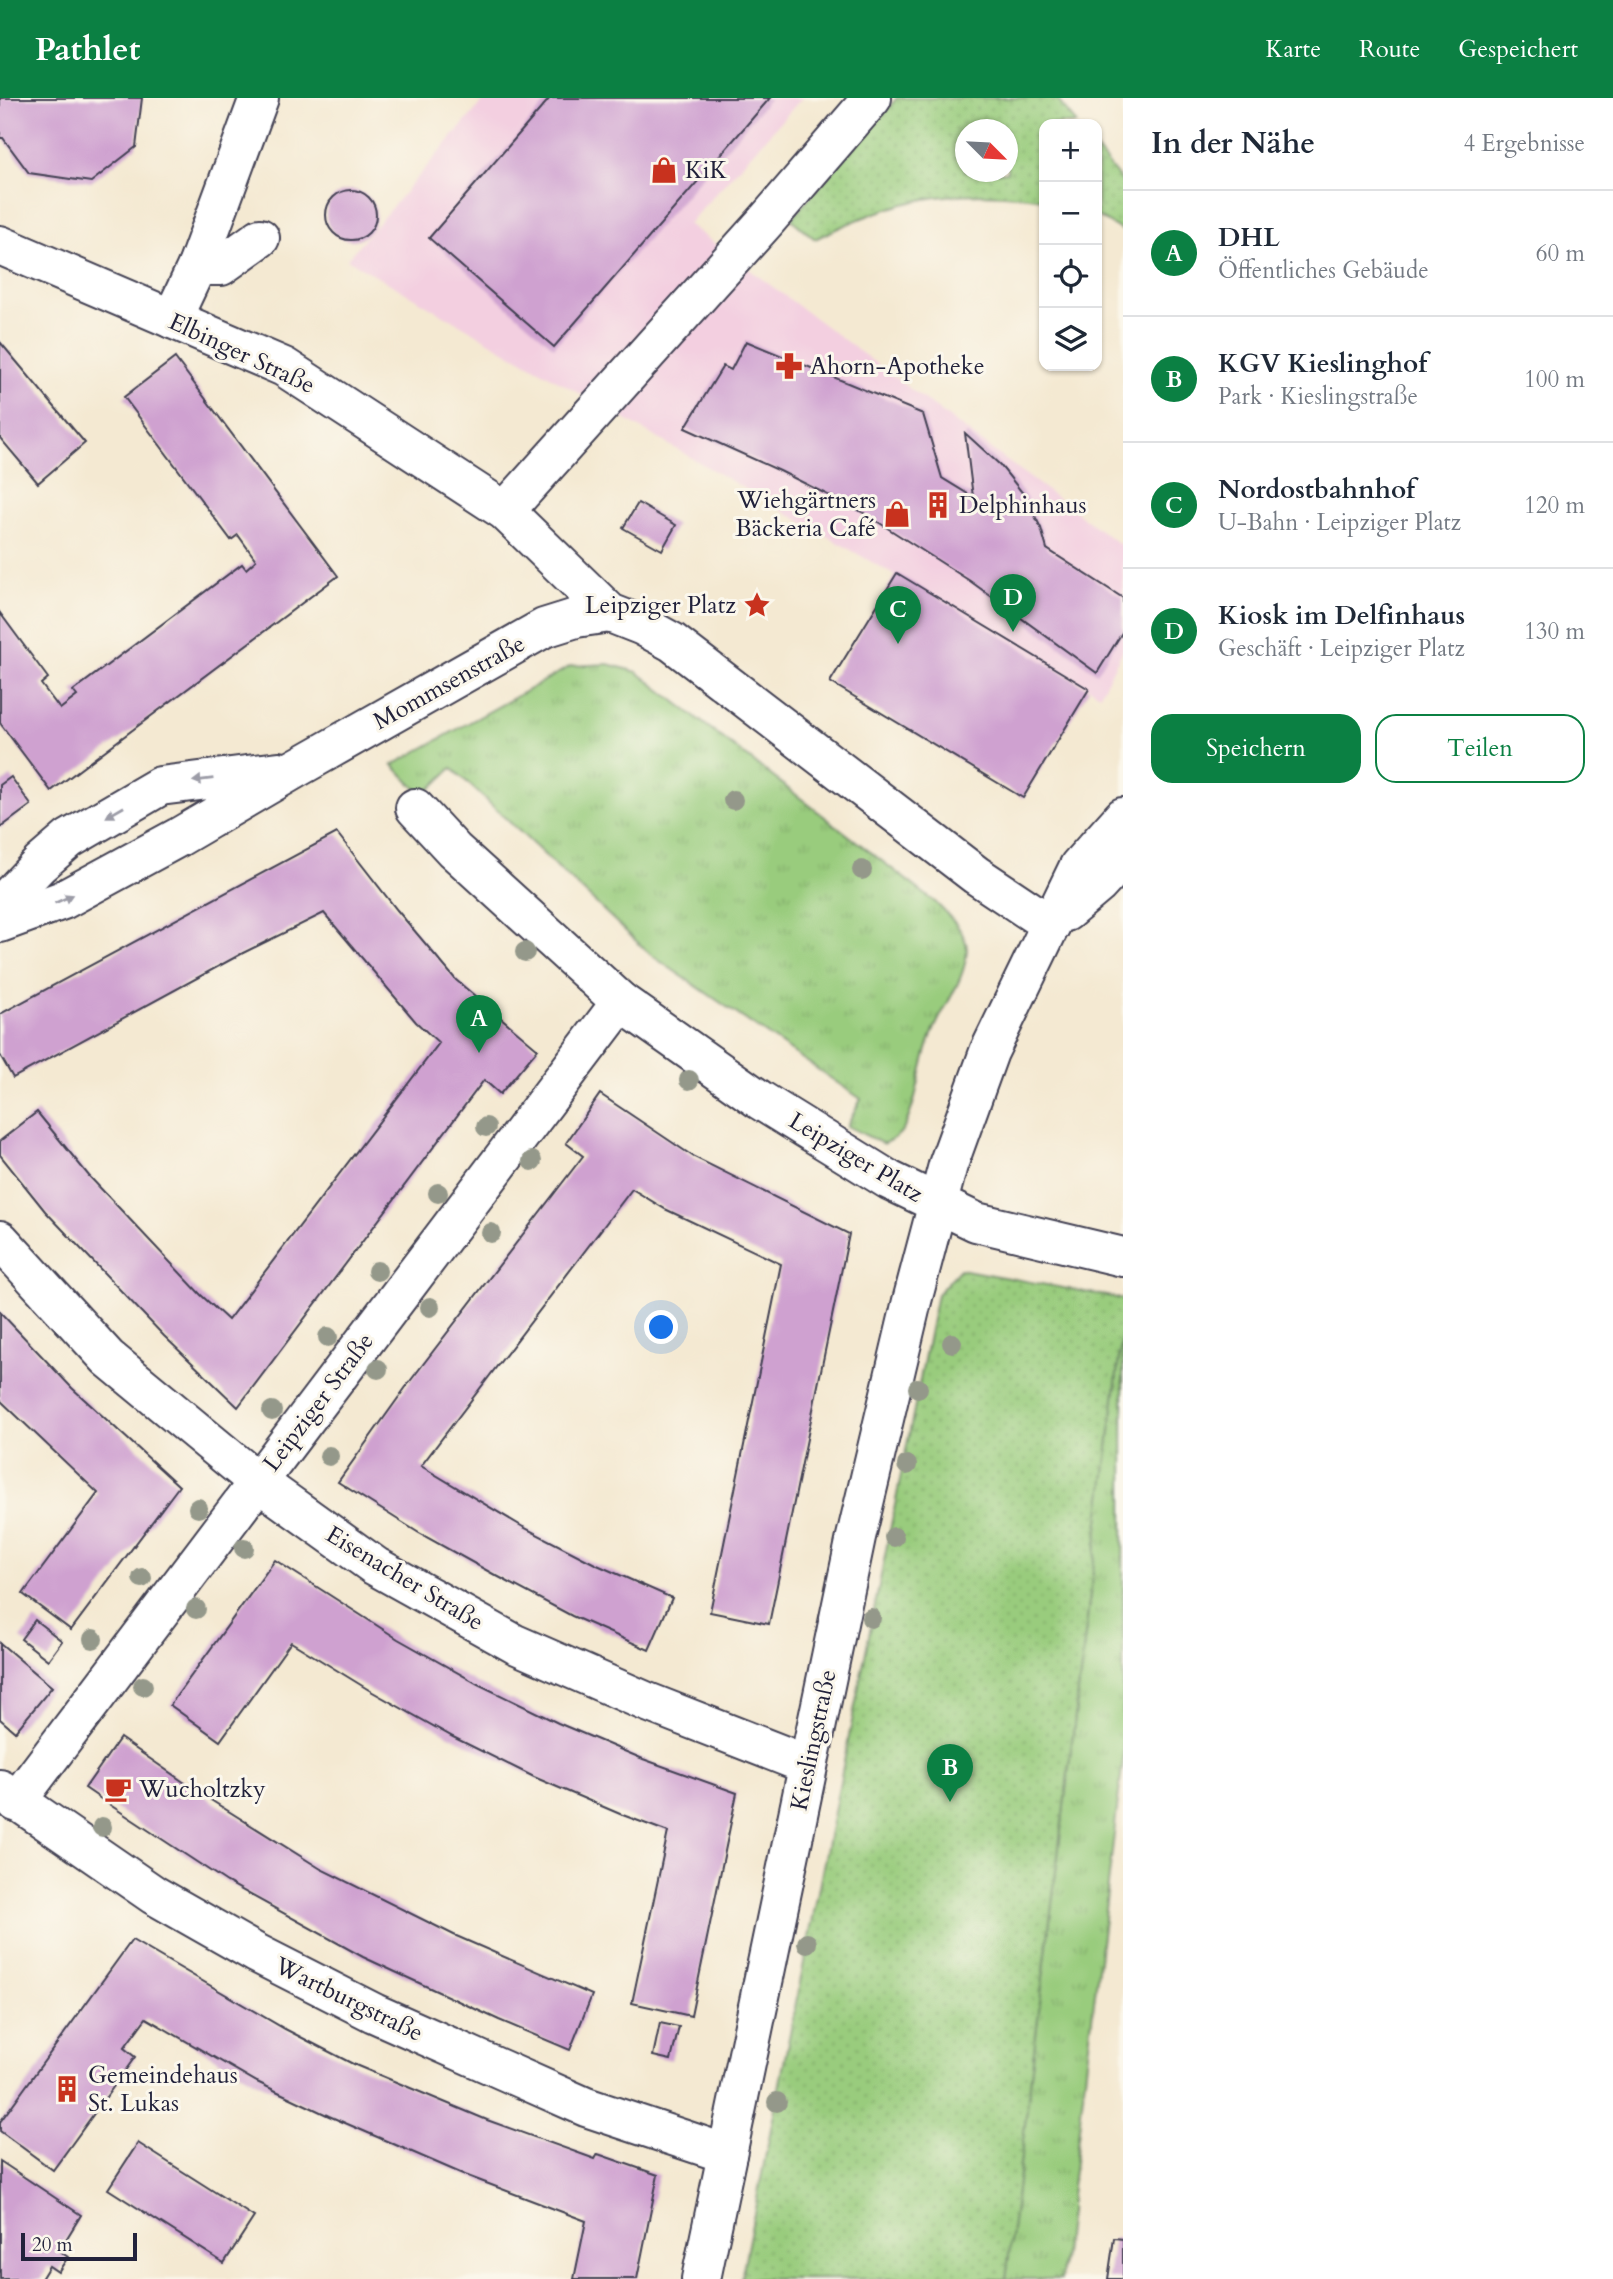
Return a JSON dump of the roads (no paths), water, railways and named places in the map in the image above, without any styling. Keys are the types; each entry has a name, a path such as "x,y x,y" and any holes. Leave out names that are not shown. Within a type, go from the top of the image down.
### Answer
{"street":[{"path":"172,320 197,266 259,98"},
{"path":"872,98 766,221 505,511 610,613 643,625 672,642 970,870 1051,925"},
{"path":"197,266 221,265 260,238"},
{"name":"Elbinger Straße","path":"0,245 284,367 505,511"},
{"name":"Mommsenstraße","path":"0,923 63,900 179,838 544,628 576,618 610,613"},
{"name":"Mommsenstraße","path":"0,906 40,864 69,839 160,786 295,769"},
{"name":"Leipziger Platz","path":"415,807 454,850 621,1002 760,1100 889,1180 937,1205 978,1077 1017,991 1079,866 1123,817"},
{"name":"Leipziger Platz","path":"1051,925 1098,885 1123,858"},
{"name":"Leipziger Straße","path":"8,1796 258,1482 621,1002"},
{"path":"937,1205 976,1222 1123,1257"},
{"name":"Kieslingstraße","path":"701,2279 859,1524 937,1205"},
{"name":"Eisenacher Straße","path":"0,1240 108,1358 258,1482 375,1566 515,1644 645,1701 808,1765"},
{"name":"Wartburgstraße","path":"8,1796 154,1895 256,1953 374,2013 586,2107 727,2154"}],"place":[{"name":"KiK","path":"664,170"},
{"name":"Ahorn-Apotheke","path":"789,366"},
{"name":"Delphinhaus","path":"938,505"},
{"name":"Wiehgärtners Bäckeria Café","path":"897,514"},
{"name":"Leipziger Platz","path":"757,605"},
{"name":"Kiosk im Delfinhaus","path":"1013,632"},
{"name":"Nordostbahnhof","path":"898,644"},
{"name":"DHL","path":"479,1053"},
{"name":"Wucholtzky","path":"118,1789"},
{"name":"KGV Kieslinghof","path":"950,1802"},
{"name":"Gemeindehaus St. Lukas","path":"67,2089"}]}
